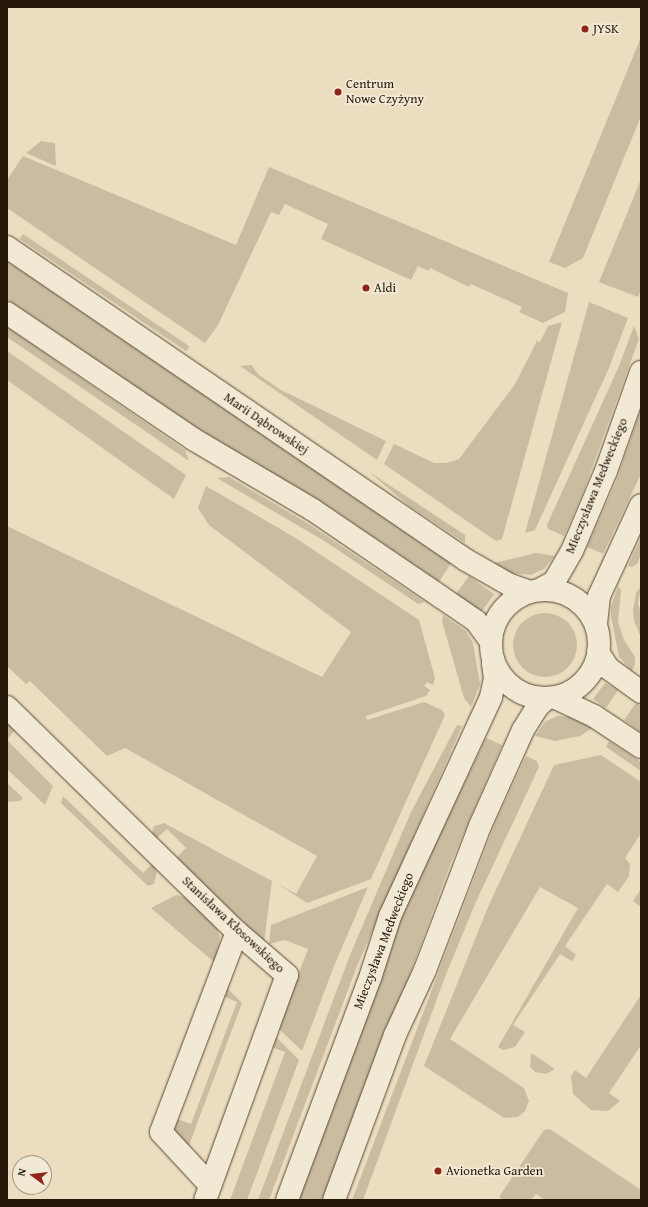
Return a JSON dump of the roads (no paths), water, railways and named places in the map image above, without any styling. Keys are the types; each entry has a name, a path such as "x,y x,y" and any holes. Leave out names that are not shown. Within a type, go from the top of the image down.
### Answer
{"street":[{"name":"Marii Dąbrowskiej","path":"7,247 466,560 510,585 535,591"},
{"path":"7,313 199,443 313,510 447,601 476,621 491,642"},
{"name":"Mieczysława Medweckiego","path":"535,591 557,578 572,551 606,471 641,372"},
{"path":"334,1200 395,1035 425,970 480,826 523,730 538,706 551,698 575,690 586,680 598,652 596,624 599,596 641,505"},
{"path":"596,624 590,612 573,598 563,593 535,591 514,600 502,611 494,626 491,642 493,663 500,674 514,688 551,698 594,716 641,747"},
{"path":"598,652 608,668 641,692"},
{"name":"Mieczysława Medweckiego","path":"287,1200 371,975 390,916 491,697 494,685 493,663"},
{"name":"Stanisława Kłosowskiego","path":"7,707 237,932 287,975 208,1193"},
{"path":"208,1193 161,1132 237,932"}],"place":[{"name":"JYSK","path":"585,29"},
{"name":"Centrum Nowe Czyżyny","path":"338,92"},
{"name":"Aldi","path":"366,288"},
{"name":"Avionetka Garden","path":"438,1171"}]}
